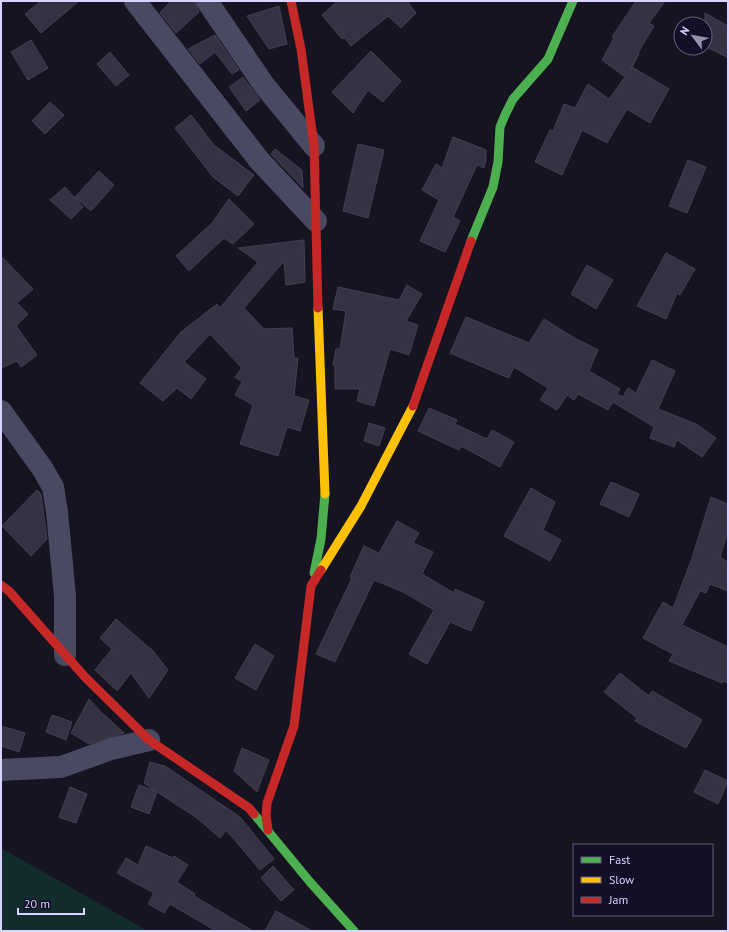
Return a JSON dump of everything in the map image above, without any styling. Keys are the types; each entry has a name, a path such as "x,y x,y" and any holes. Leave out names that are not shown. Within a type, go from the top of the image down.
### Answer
{"street":[{"path":"135,1 259,160 316,221"},
{"path":"207,1 264,85 314,146"},
{"path":"268,830 266,816 267,803 294,726 311,586 321,539 325,489 320,376 314,146 301,49 291,1"},
{"path":"311,586 365,500 415,402 466,253 493,186 498,162 500,127 513,99 548,59 573,1"},
{"path":"1,411 42,468 53,487 58,512 65,596 65,655"},
{"path":"1,585 9,591 85,677 149,740 245,805 258,818 310,882 354,931"},
{"path":"1,770 61,767 111,749 149,740"}],"green space":[{"path":"1,848 148,931 1,931"}],"building":[{"path":"41,1 79,1 41,33 25,14"},
{"path":"171,1 195,1 199,12 176,33 160,13"},
{"path":"338,1 407,1 416,13 401,28 388,16 351,46 345,38 342,39 322,15"},
{"path":"636,1 665,1 649,23 654,26 638,53 639,54 632,67 669,89 650,123 627,109 607,143 582,130 562,175 535,162 550,130 553,131 564,104 575,108 588,84 609,99 625,77 602,60 614,38 612,37"},
{"path":"279,6 287,44 269,49 247,16"},
{"path":"713,18 728,26 728,58 713,50"},
{"path":"215,35 239,70 232,74 215,52 200,64 188,49"},
{"path":"31,40 48,68 28,80 11,52"},
{"path":"371,51 401,81 383,102 368,90 353,113 332,92"},
{"path":"110,52 129,75 116,86 97,64"},
{"path":"243,77 260,100 246,111 229,87"},
{"path":"50,102 64,115 45,134 32,121"},
{"path":"191,115 214,145 254,175 238,196 213,177 175,128"},
{"path":"453,137 486,150 486,160 484,168 477,165 453,217 460,221 445,252 420,241 439,200 422,190 436,164 442,168"},
{"path":"358,144 384,150 368,218 343,211"},
{"path":"275,149 302,170 303,188 271,154"},
{"path":"688,160 706,167 687,213 669,206"},
{"path":"99,171 114,185 91,211 75,197"},
{"path":"65,187 83,207 71,219 50,200"},
{"path":"229,199 254,224 233,244 224,238 189,271 176,256 212,223"},
{"path":"304,240 305,282 286,285 284,261 244,308 264,329 292,328 294,358 298,358 294,396 309,400 300,431 287,427 278,456 240,444 253,405 235,395 242,382 235,377 242,368 210,334 184,362 206,379 191,399 177,388 163,401 140,383 181,332 217,304 220,308 258,262 238,248"},
{"path":"666,253 695,269 680,295 677,293 666,319 637,306"},
{"path":"1,256 33,289 17,303 28,314 16,326 37,355 21,367 17,361 1,368"},
{"path":"587,265 613,280 596,309 571,294"},
{"path":"407,285 422,294 406,321 418,325 409,355 390,349 374,406 357,401 360,389 335,389 335,366 333,365 336,349 340,349 346,311 333,309 338,287 399,300"},
{"path":"466,317 529,343 544,319 598,350 589,371 620,389 617,394 623,397 628,388 636,393 652,360 675,371 658,409 696,424 716,438 702,457 677,440 674,447 650,438 654,427 613,402 608,410 578,394 574,400 567,395 557,410 540,400 548,388 514,367 509,378 450,353"},
{"path":"429,408 457,420 455,424 487,439 492,430 514,442 500,467 461,446 459,450 418,431"},
{"path":"369,423 385,428 379,446 364,441"},
{"path":"611,482 639,494 629,517 600,504"},
{"path":"531,488 555,502 543,530 561,540 550,561 504,536"},
{"path":"37,490 41,494 47,539 31,556 2,526"},
{"path":"711,497 728,504 728,531 720,557 728,562 728,591 710,584 706,593 700,591 682,625 728,647 728,683 723,681 722,683 669,661 673,654 643,638 663,602 673,608 691,561"},
{"path":"397,521 419,533 413,543 433,552 422,574 454,593 455,589 484,602 471,631 450,622 427,664 409,654 434,610 403,592 374,580 335,662 316,654 352,578 350,577 364,546 379,553"},
{"path":"116,619 153,651 168,670 149,698 131,673 117,691 95,670 112,649 100,638"},
{"path":"255,644 274,656 256,690 235,678"},
{"path":"620,673 649,696 652,691 702,720 686,748 635,721 637,718 604,692"},
{"path":"89,699 124,733 89,744 71,733"},
{"path":"52,715 72,722 66,740 46,732"},
{"path":"1,726 25,733 19,752 1,746"},
{"path":"242,748 269,760 257,792 234,771"},
{"path":"150,762 165,766 240,817 274,859 260,870 226,830 220,838 197,818 157,792 149,814 131,807 139,785 155,791 144,783"},
{"path":"705,770 728,781 718,804 694,792"},
{"path":"70,787 87,794 76,823 59,817"},
{"path":"146,846 173,858 174,856 188,865 177,882 195,894 194,896 253,931 216,931 170,904 164,913 148,904 154,893 117,873 126,858 138,865"},
{"path":"273,866 294,890 281,901 261,878"},
{"path":"276,911 312,931 265,931"}],"traffic: fast":[{"path":"471,241 493,187 498,162 500,127 505,115 513,99 548,59 573,1"},
{"path":"314,573 321,539 325,494"},
{"path":"254,814 310,882 354,931"}],"traffic: slow":[{"path":"318,308 325,494"},
{"path":"321,570 361,506 413,406"}],"traffic: jam":[{"path":"291,1 301,49 314,146 318,308"},
{"path":"413,406 471,241"},
{"path":"268,830 266,816 267,803 294,726 311,586 321,570"},
{"path":"1,585 9,591 85,677 149,740 249,808 254,814"}]}
